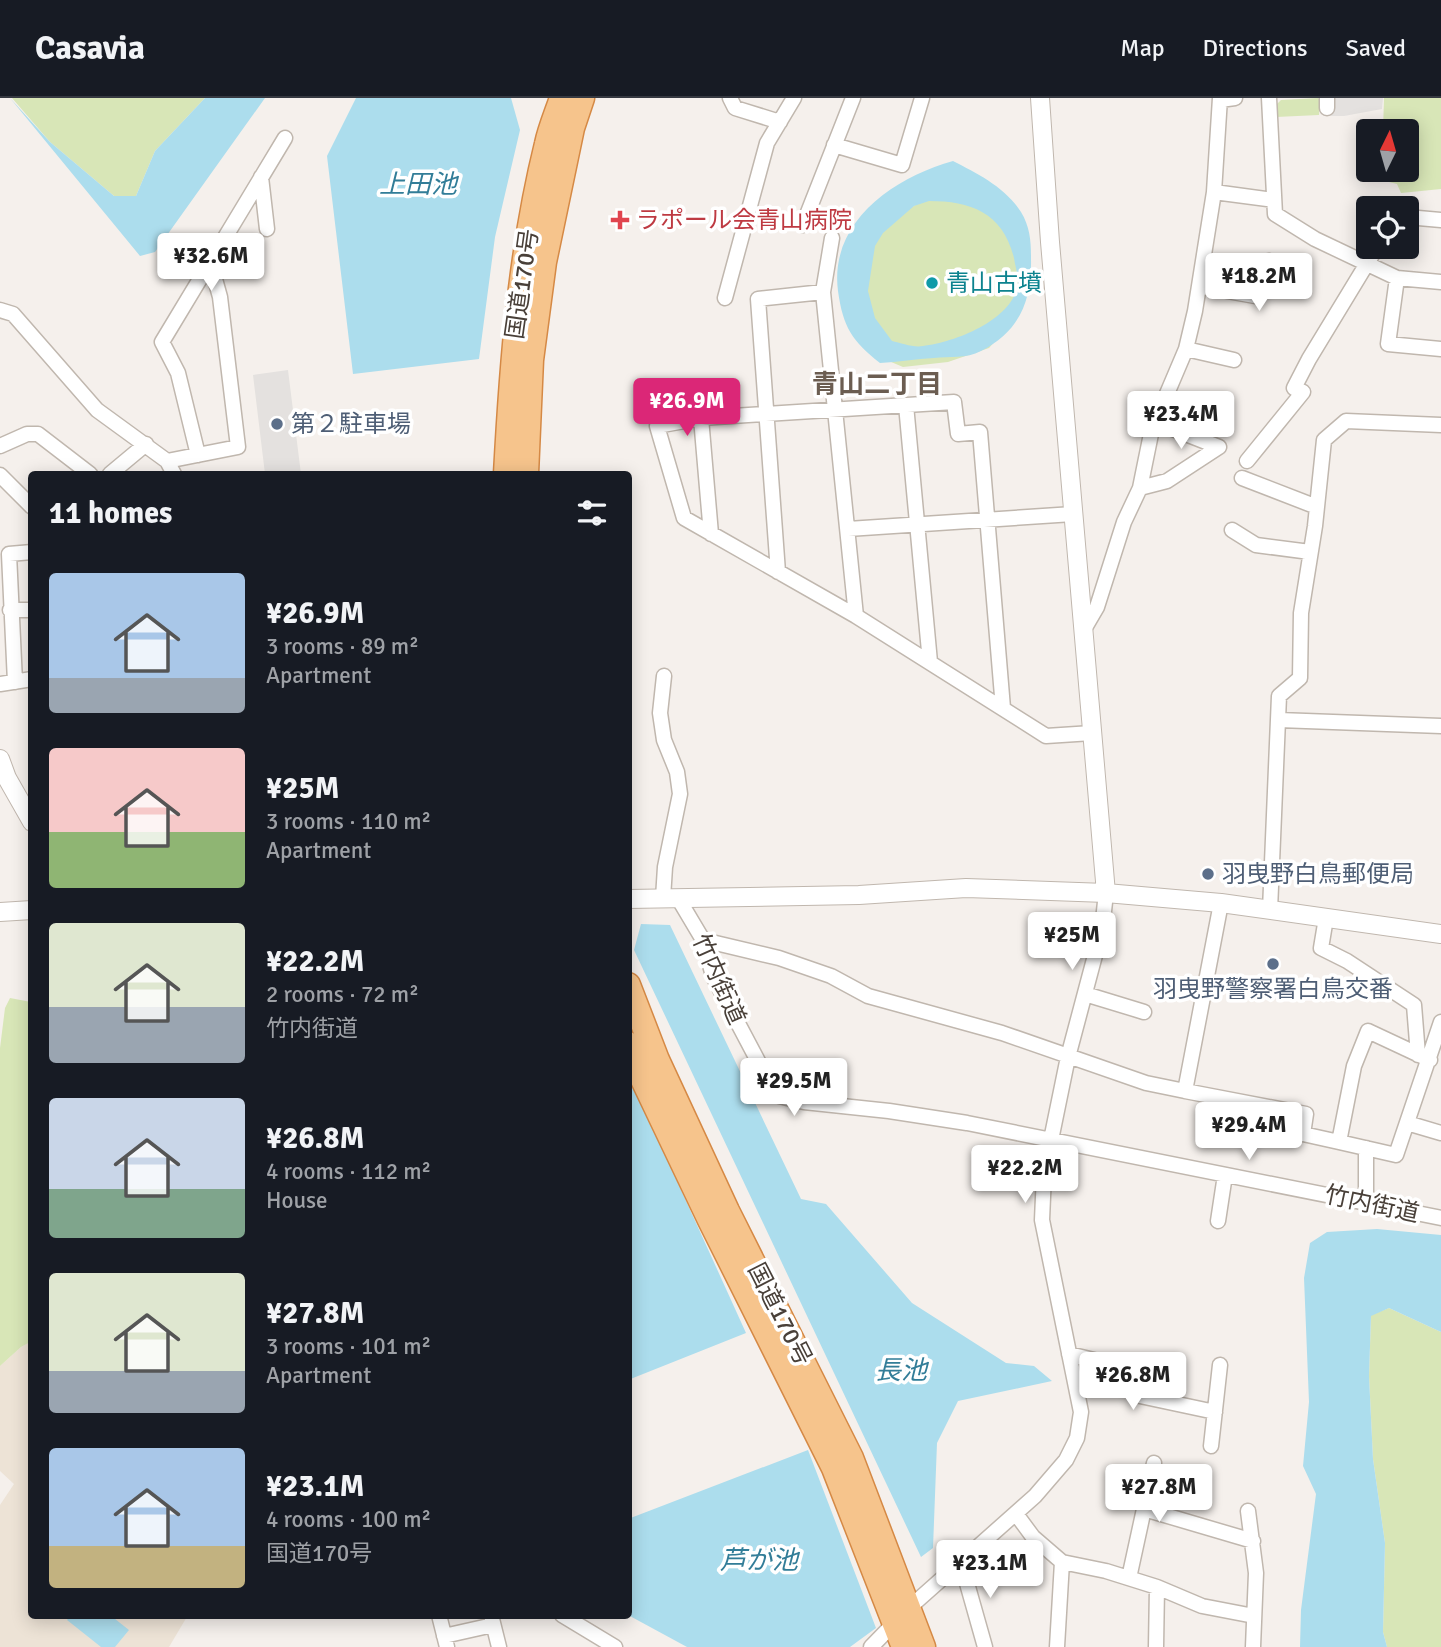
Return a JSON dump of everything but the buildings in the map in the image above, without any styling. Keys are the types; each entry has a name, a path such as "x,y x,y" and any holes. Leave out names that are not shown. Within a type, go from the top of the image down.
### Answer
{"highway":[{"path":"547,141 548,98"},
{"name":"国道170号","path":"506,471 512,358 522,272 547,141 562,98"},
{"name":"国道170号","path":"526,471 531,360 544,262 572,128 582,98"},
{"path":"562,175 586,130 596,98"},
{"name":"国道170号","path":"632,995 657,1060 727,1211 851,1458 865,1519 902,1615 923,1647"},
{"name":"国道170号","path":"632,1054 710,1220 834,1468 865,1519"},
{"name":"国道170号","path":"902,1615 904,1647"}],"street":[{"path":"730,98 736,108 780,122"},
{"path":"725,298 767,143 794,98"},
{"path":"803,225 853,98"},
{"path":"834,145 902,165 922,98"},
{"path":"871,1647 902,1615 1035,1496 1066,1460 1077,1438 1081,1412 1042,1220 1044,1174 1068,1057 1102,929 1106,892 1040,98"},
{"path":"1269,98 1275,214 1315,239 1398,278 1441,282"},
{"path":"1083,631 1097,607 1124,522 1140,488 1155,422 1186,349 1214,192 1225,99"},
{"path":"198,455 178,373 162,342 285,138"},
{"path":"261,177 267,229"},
{"path":"1214,192 1275,200"},
{"path":"1419,218 1441,220"},
{"path":"832,238 823,292 856,616"},
{"path":"1247,461 1303,392 1294,388 1299,378 1371,259"},
{"path":"0,310 13,314 97,410 146,444 170,468 198,455 238,447 220,298 210,261"},
{"path":"1199,286 1255,296 1267,289 1269,261"},
{"path":"1398,278 1388,344 1441,349"},
{"path":"778,572 758,299 823,292"},
{"path":"1186,349 1234,360"},
{"path":"1003,708 980,432 958,434 954,402 701,418 657,426 684,518 856,616 1046,736 1092,733"},
{"path":"906,405 930,662"},
{"path":"701,418 711,534"},
{"path":"1270,910 1279,696 1300,678 1301,614 1324,440 1346,421 1441,425"},
{"path":"1140,488 1167,481 1219,447 1155,422"},
{"path":"0,445 27,434 38,434 85,471"},
{"path":"114,471 146,444"},
{"path":"0,475 28,503"},
{"path":"1242,478 1317,507"},
{"path":"848,529 1073,514"},
{"path":"1232,530 1256,545 1310,552"},
{"path":"28,552 9,554 7,683 28,680"},
{"path":"10,610 28,610"},
{"path":"664,676 660,713 664,740 677,772 680,794 665,867 670,898"},
{"path":"1279,720 1441,726"},
{"path":"0,759 12,788 28,815"},
{"path":"633,895 670,898 859,895 967,888 1106,892 1220,903 1441,934"},
{"name":"竹内街道","path":"670,898 703,940 713,976 779,1096 804,1102 942,1119 1441,1218"},
{"path":"1185,1091 1220,903"},
{"path":"0,912 28,910"},
{"path":"1326,918 1321,948 1347,961 1414,1005 1424,1057"},
{"path":"703,940 779,958 831,976 868,996 1002,1033 1146,1083 1306,1114 1303,1134 1396,1155 1424,1057 1441,1027 1441,1021"},
{"path":"1084,995 1144,1012"},
{"path":"1339,1142 1354,1066 1368,1031 1424,1057"},
{"path":"1407,1123 1441,1133"},
{"path":"1366,1148 1366,1203"},
{"path":"1218,1221 1225,1175"},
{"path":"1069,1354 1094,1360 1140,1396 1215,1412"},
{"path":"1211,1446 1220,1365"},
{"path":"1129,1578 1154,1463"},
{"path":"1144,1510 1254,1541"},
{"path":"1248,1511 1254,1541 1256,1573 1253,1647"},
{"path":"1016,1514 1033,1537 1062,1562 1129,1578 1202,1606 1254,1616"},
{"path":"961,1562 985,1647"},
{"path":"1057,1647 1062,1562"},
{"path":"1156,1647 1157,1587"},
{"path":"440,1619 445,1641 492,1620 499,1647"},
{"path":"569,1619 615,1647"}],"shaded area":[{"path":"1332,98 1383,98 1382,109 1331,116"},
{"name":"第２駐車場","path":"288,370 301,471 265,471 253,375"},
{"path":"28,1343 28,1619 186,1619 169,1647 0,1647 0,1505 14,1484 0,1471 0,1366"}],"green space":[{"path":"12,98 205,98 155,151 136,196 114,196 50,142"},
{"path":"1318,98 1319,115 1276,117 1276,105 1281,100"},
{"path":"1384,98 1441,98 1441,189 1401,193 1397,184 1389,182 1419,182 1419,119 1383,119"},
{"path":"933,195 999,212 1017,244 1019,280 1014,319 989,348 948,362 903,367 877,356 864,288 875,228"},
{"path":"10,998 28,1001 28,1343 0,1366 0,1048 5,1008"},
{"path":"1389,1308 1441,1332 1441,1647 1387,1647 1383,1632 1385,1543 1373,1459 1369,1376 1371,1315"}],"water":[{"path":"10,98 50,142 114,196 136,196 155,151 205,98 265,98 155,252 140,256"},
{"name":"上田池","path":"356,98 511,98 520,130 495,237 479,359 353,374 327,156"},
{"path":"953,161 999,188 1015,203 1024,218 1031,246 1031,273 1026,301 1014,324 1005,334 975,354 880,363 862,348 846,324 838,291 838,266 844,244 855,224 870,206 888,191 930,169","holes":["929,201 971,207 993,220 1002,230 1014,258 1018,285 1005,309 980,328 936,344 912,346 892,341 875,318 868,291 875,246 883,233 914,206"]},
{"name":"長池","path":"641,924 670,925 801,1199 826,1204 912,1303 1006,1363 1034,1366 1052,1381 958,1401 937,1443 933,1548 921,1557 634,950"},
{"path":"632,1082 746,1333 632,1378"},
{"path":"1377,1229 1441,1235 1441,1332 1389,1308 1371,1316 1369,1376 1373,1459 1385,1543 1383,1632 1387,1647 1300,1647 1301,1610 1316,1494 1303,1466 1309,1402 1304,1278 1310,1243 1327,1232"},
{"name":"芦が池","path":"808,1450 876,1628 850,1647 687,1647 632,1617 632,1517"},
{"path":"115,1619 129,1630 115,1647 101,1647 67,1620"}],"place":[{"name":"ラポール会青山病院","path":"620,220"},
{"name":"青山古墳","path":"932,283"},
{"name":"第２駐車場","path":"277,424"},
{"name":"羽曳野白鳥郵便局","path":"1208,874"},
{"name":"羽曳野警察署白鳥交番","path":"1273,964"}],"district":[{"name":"青山二丁目","path":"877,385"}]}
